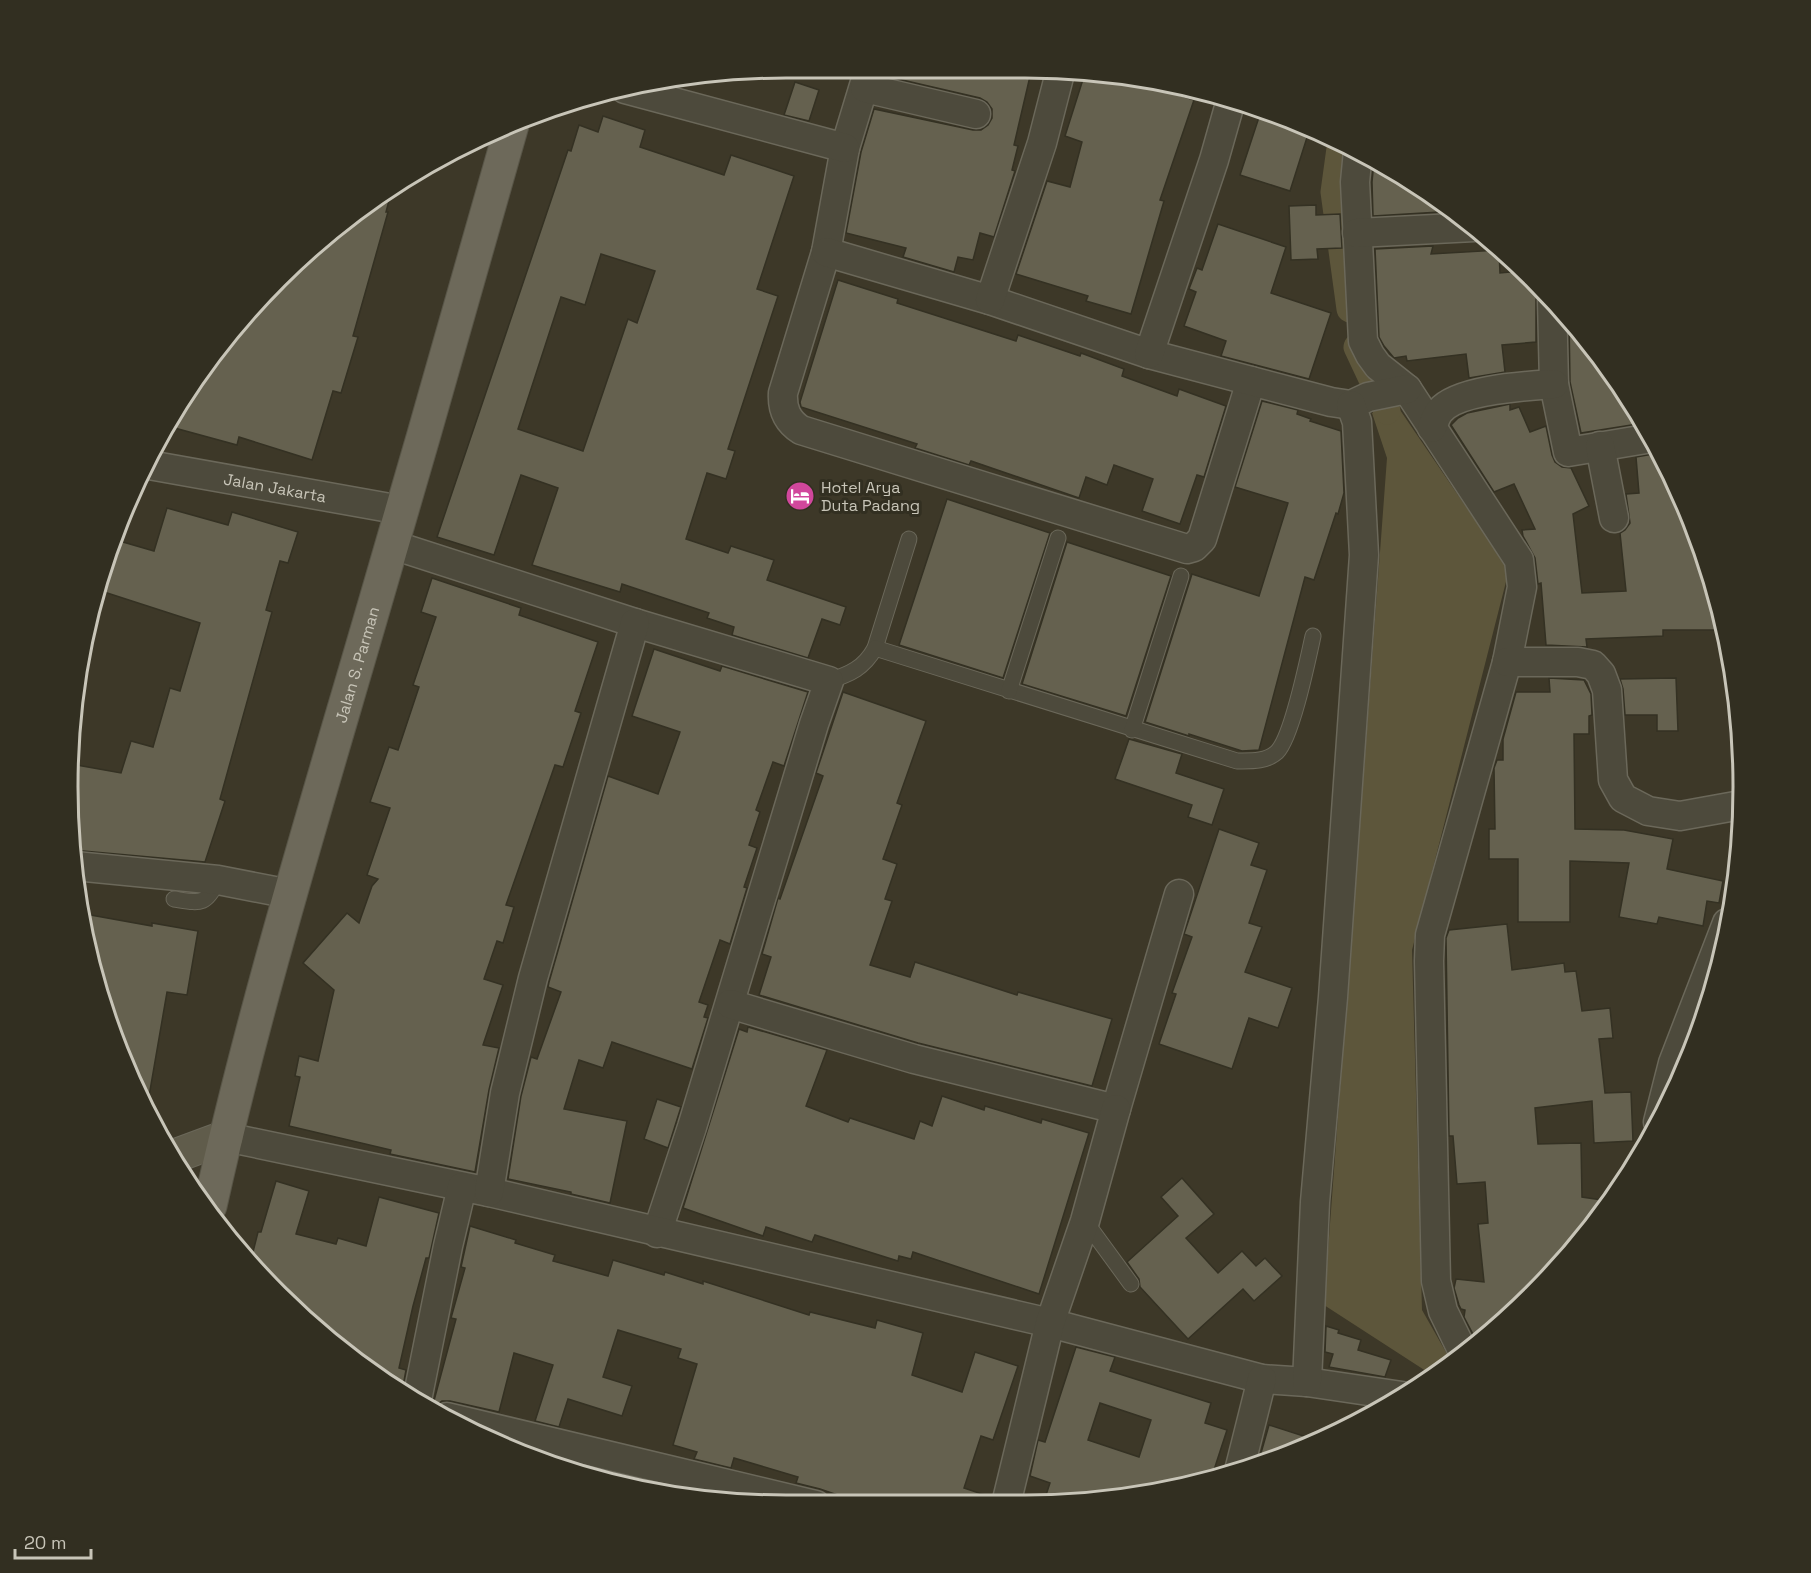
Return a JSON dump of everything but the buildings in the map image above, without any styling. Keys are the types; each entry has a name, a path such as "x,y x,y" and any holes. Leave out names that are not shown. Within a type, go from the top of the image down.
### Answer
{"main road":[{"name":"Jalan S. Parman","path":"211,1200 290,894 393,545 401,510 510,134"},
{"path":"181,1154 226,1137"}],"street":[{"path":"976,114 867,78 845,148 826,252 783,393 782,404 792,424 812,433 1184,549 1194,547 1202,539 1251,381"},
{"path":"990,300 1042,142 1058,79"},
{"path":"642,93 845,148"},
{"path":"1149,354 1214,160 1229,109"},
{"path":"1357,161 1355,182 1363,341 1370,356 1403,390 1432,428 1519,560 1522,587 1507,662 1434,915 1430,944 1436,1281 1443,1311 1460,1346"},
{"path":"1357,234 1461,228"},
{"path":"826,252 990,300 1149,354 1251,381 1359,401 1403,390"},
{"path":"1552,314 1554,384 1569,452 1642,440"},
{"path":"1432,428 1440,411 1459,399 1495,390 1554,384"},
{"path":"1307,1382 1315,1202 1333,997 1364,555 1357,422 1359,401"},
{"path":"1600,446 1614,518"},
{"name":"Jalan Jakarta","path":"155,466 401,510"},
{"path":"393,545 635,623 830,681 814,724 730,1004 657,1233"},
{"path":"419,1392 448,1246 476,1190 505,1093 533,978 635,623"},
{"path":"1507,662 1578,662 1593,665 1602,674 1607,690 1613,780 1623,798 1648,811 1680,816 1732,807"},
{"path":"83,867 218,880 290,894"},
{"path":"1008,1495 1050,1323 1085,1221 1179,894"},
{"path":"730,1004 914,1059 1116,1109"},
{"path":"226,1137 476,1190 1050,1323 1262,1379 1307,1382 1385,1396"},
{"path":"1242,1460 1262,1379"},
{"path":"479,1425 771,1494"}],"lane":[{"path":"830,681 859,669 869,659 909,538"},
{"path":"1010,691 1058,538"},
{"path":"1132,730 1181,576"},
{"path":"874,648 1237,761 1261,761 1278,752 1288,730 1304,676 1312,636"},
{"path":"174,899 195,902 204,900 210,896 218,880"},
{"path":"1085,1221 1131,1284"}],"shaded area":[{"path":"1400,410 1509,570 1412,950 1422,1310 1448,1355 1425,1371 1324,1305 1387,458 1372,413"}],"waterway":[{"path":"1340,152 1334,192 1350,309"},
{"path":"1357,347 1387,411"}],"place":[{"name":"Hotel Arya Duta Padang","path":"800,496"}]}
